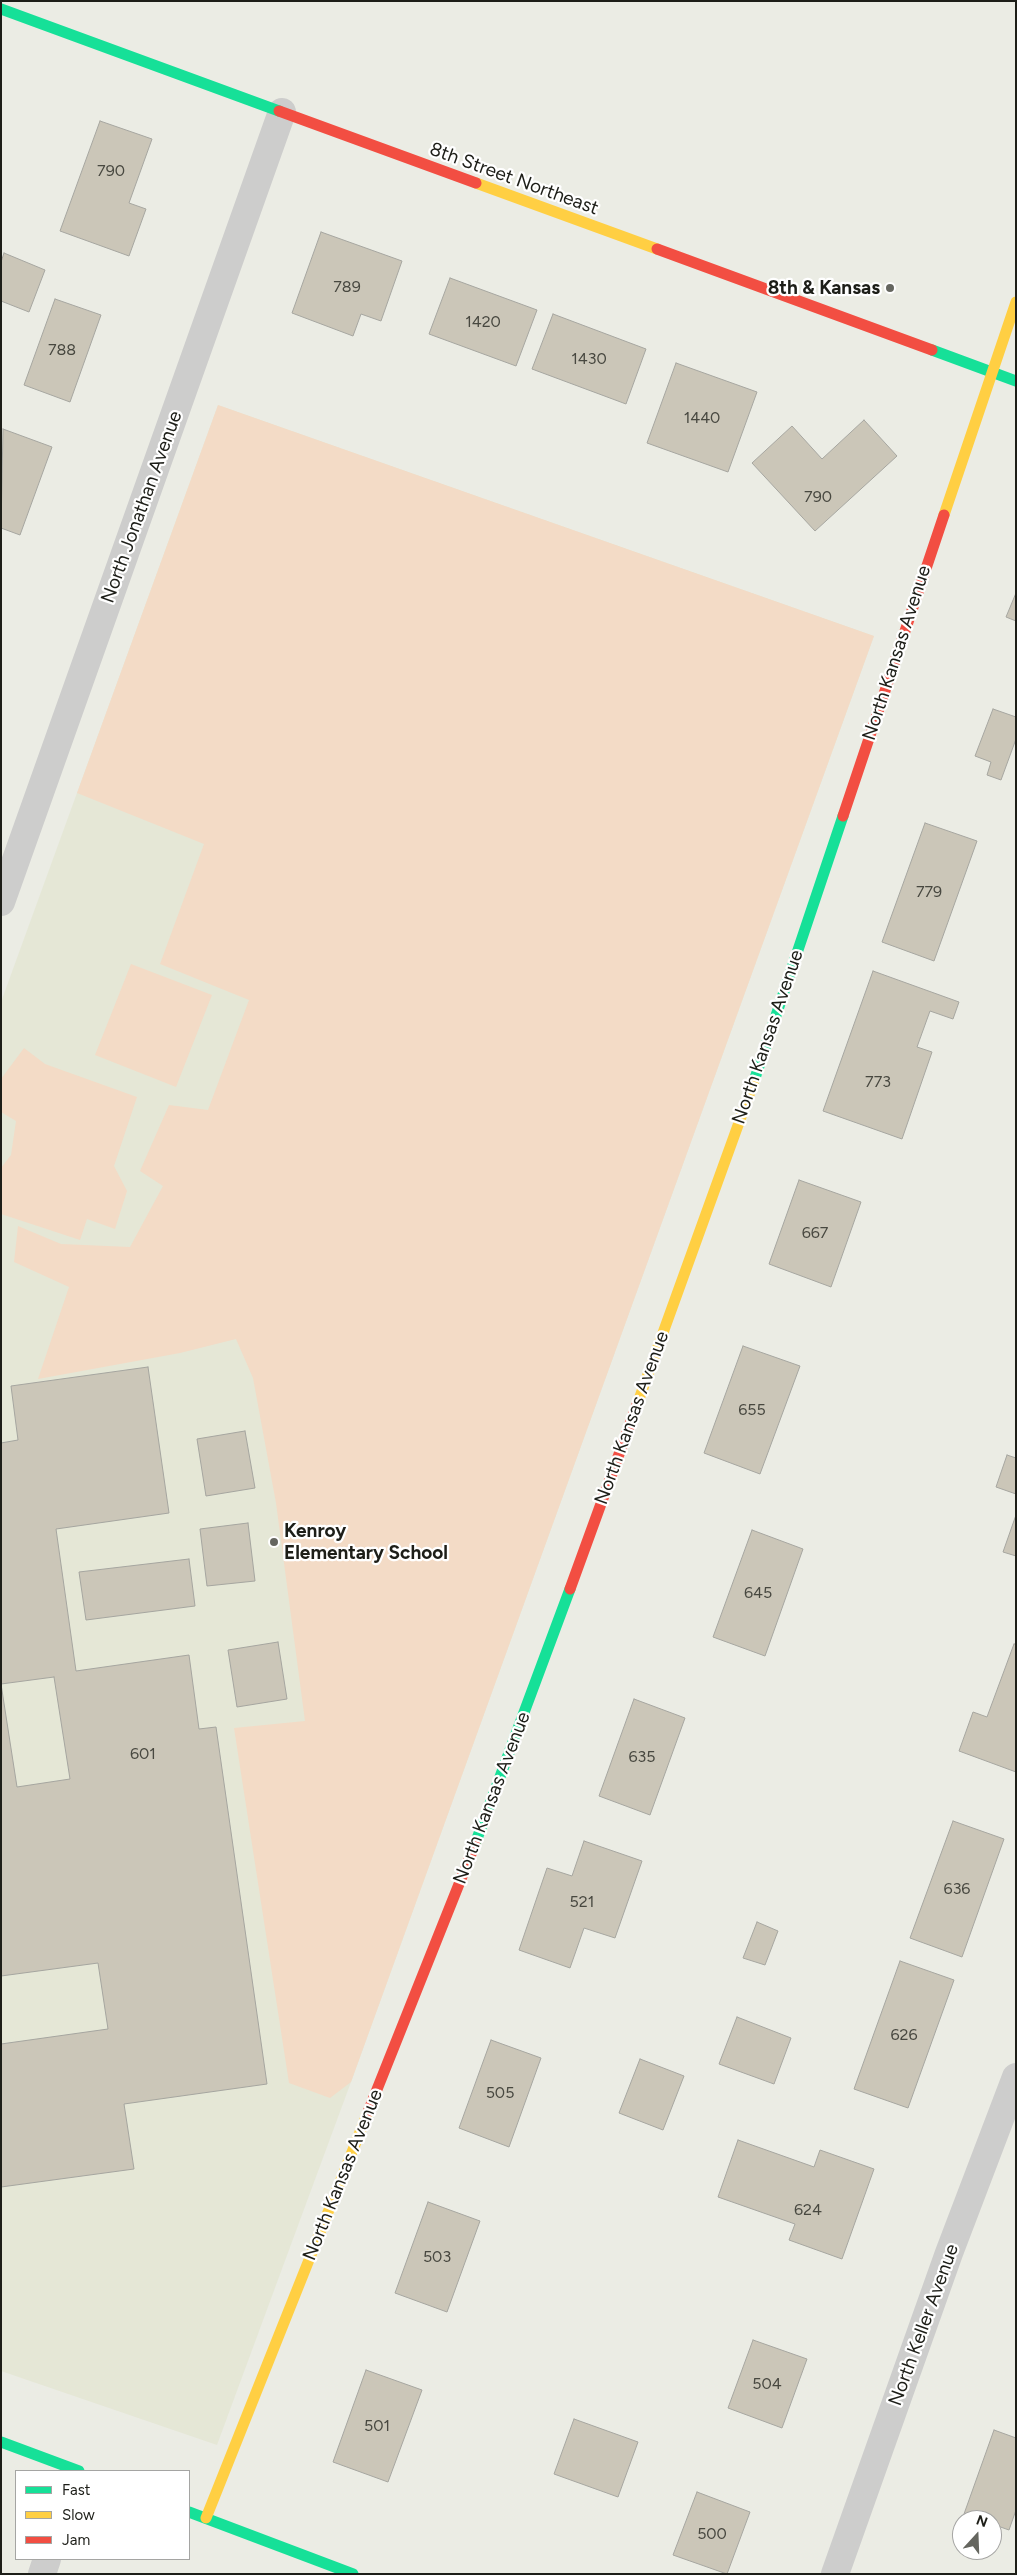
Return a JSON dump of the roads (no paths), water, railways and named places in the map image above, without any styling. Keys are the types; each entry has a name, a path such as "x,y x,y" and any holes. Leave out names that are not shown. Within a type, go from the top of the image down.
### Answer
{"street":[{"name":"8th Street Northeast","path":"1,9 1016,381"},
{"name":"North Jonathan Avenue","path":"1,902 282,112"},
{"name":"North Kansas Avenue","path":"206,2518 500,1781 742,1117 991,371 1016,302"},
{"name":"North Keller Avenue","path":"835,2574 949,2253 1016,2077"},
{"path":"1,2442 76,2470"},
{"path":"190,2512 353,2574"},
{"path":"42,2574 48,2560"}],"place":[{"name":"8th & Kansas","path":"890,288"},
{"name":"Kenroy Elementary School","path":"274,1542"}]}
